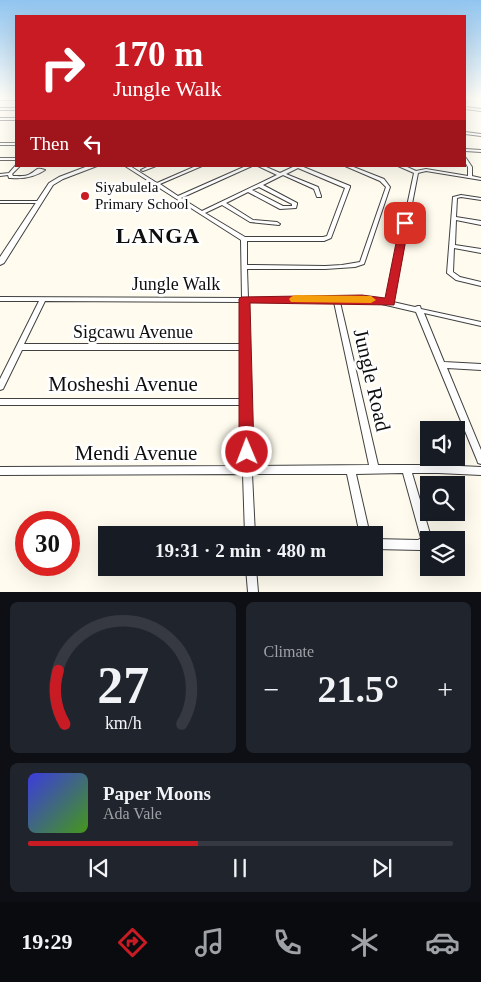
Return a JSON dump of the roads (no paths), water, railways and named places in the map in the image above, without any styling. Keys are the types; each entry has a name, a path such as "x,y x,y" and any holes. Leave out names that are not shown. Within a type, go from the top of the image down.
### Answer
{"street":[{"path":"466,133 481,135"},
{"path":"0,144 15,144"},
{"path":"466,150 481,151"},
{"path":"0,159 15,159"},
{"path":"466,162 470,168 470,177"},
{"path":"0,175 10,174 17,167"},
{"path":"0,262 49,186 56,180 91,167"},
{"path":"129,167 244,238 324,239 329,237 348,187 298,167 202,212"},
{"path":"143,170 151,167"},
{"path":"156,184 198,167"},
{"path":"179,197 248,167"},
{"path":"263,167 316,188 319,196"},
{"path":"245,267 342,266 359,265 362,263 388,187 380,178 350,167"},
{"path":"403,167 416,172 425,168 481,178"},
{"path":"390,302 416,172"},
{"path":"10,174 11,177 19,178 33,174"},
{"path":"248,190 282,208 294,207 295,204 292,202 259,185"},
{"path":"481,200 456,196 451,275 458,279 481,284"},
{"path":"0,202 39,202"},
{"path":"222,203 252,221 277,224"},
{"path":"454,218 481,223"},
{"path":"244,238 250,526"},
{"path":"452,246 481,251"},
{"name":"Jungle Walk","path":"0,299 336,299 390,302 481,324"},
{"path":"0,388 43,299"},
{"name":"Jungle Road","path":"336,299 374,469"},
{"path":"418,308 481,460"},
{"name":"Sigcawu Avenue","path":"20,347 246,347"},
{"path":"442,365 481,367"},
{"name":"Mosheshi Avenue","path":"0,402 246,402"},
{"path":"351,469 363,526"},
{"name":"Mendi Avenue","path":"0,471 351,469 481,471"},
{"path":"383,544 420,545 425,541 426,537 406,469"},
{"path":"252,576 253,592"}],"place":[{"name":"Siyabulela Primary School","path":"85,196"}],"district":[{"name":"LANGA","path":"158,235"}]}
